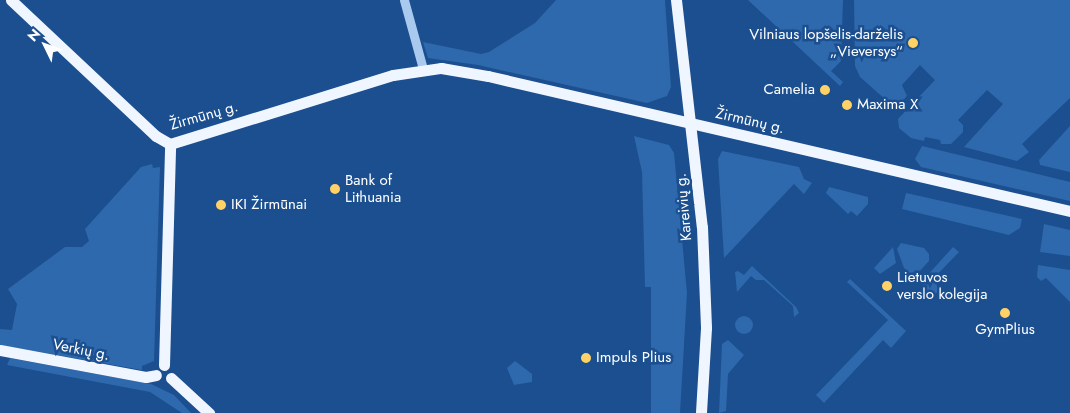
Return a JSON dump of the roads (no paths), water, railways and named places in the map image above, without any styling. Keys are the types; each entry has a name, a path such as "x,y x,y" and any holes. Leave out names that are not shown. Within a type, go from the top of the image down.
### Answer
{"main road":[{"name":"Žirmūnų g.","path":"11,0 156,136 170,144 384,77 423,69 488,76 1070,211"},
{"name":"Kareivių g.","path":"676,0 702,237 706,328 701,413"},
{"path":"164,364 170,144"},
{"name":"Verkių g.","path":"0,350 146,378 156,375"},
{"path":"164,364 159,366 156,375 164,382 172,378"},
{"path":"164,364 172,369 172,378 209,413"}],"street":[{"path":"404,0 423,69"}],"place":[{"name":"Vilniaus lopšelis-darželis „Vieversys“","path":"913,43"},
{"name":"Camelia","path":"825,90"},
{"name":"Maxima X","path":"847,105"},
{"name":"Bank of Lithuania","path":"335,189"},
{"name":"IKI Žirmūnai","path":"221,205"},
{"name":"Lietuvos verslo kolegija","path":"887,286"},
{"name":"GymPlius","path":"1005,313"},
{"name":"Impuls Plius","path":"586,358"}]}
